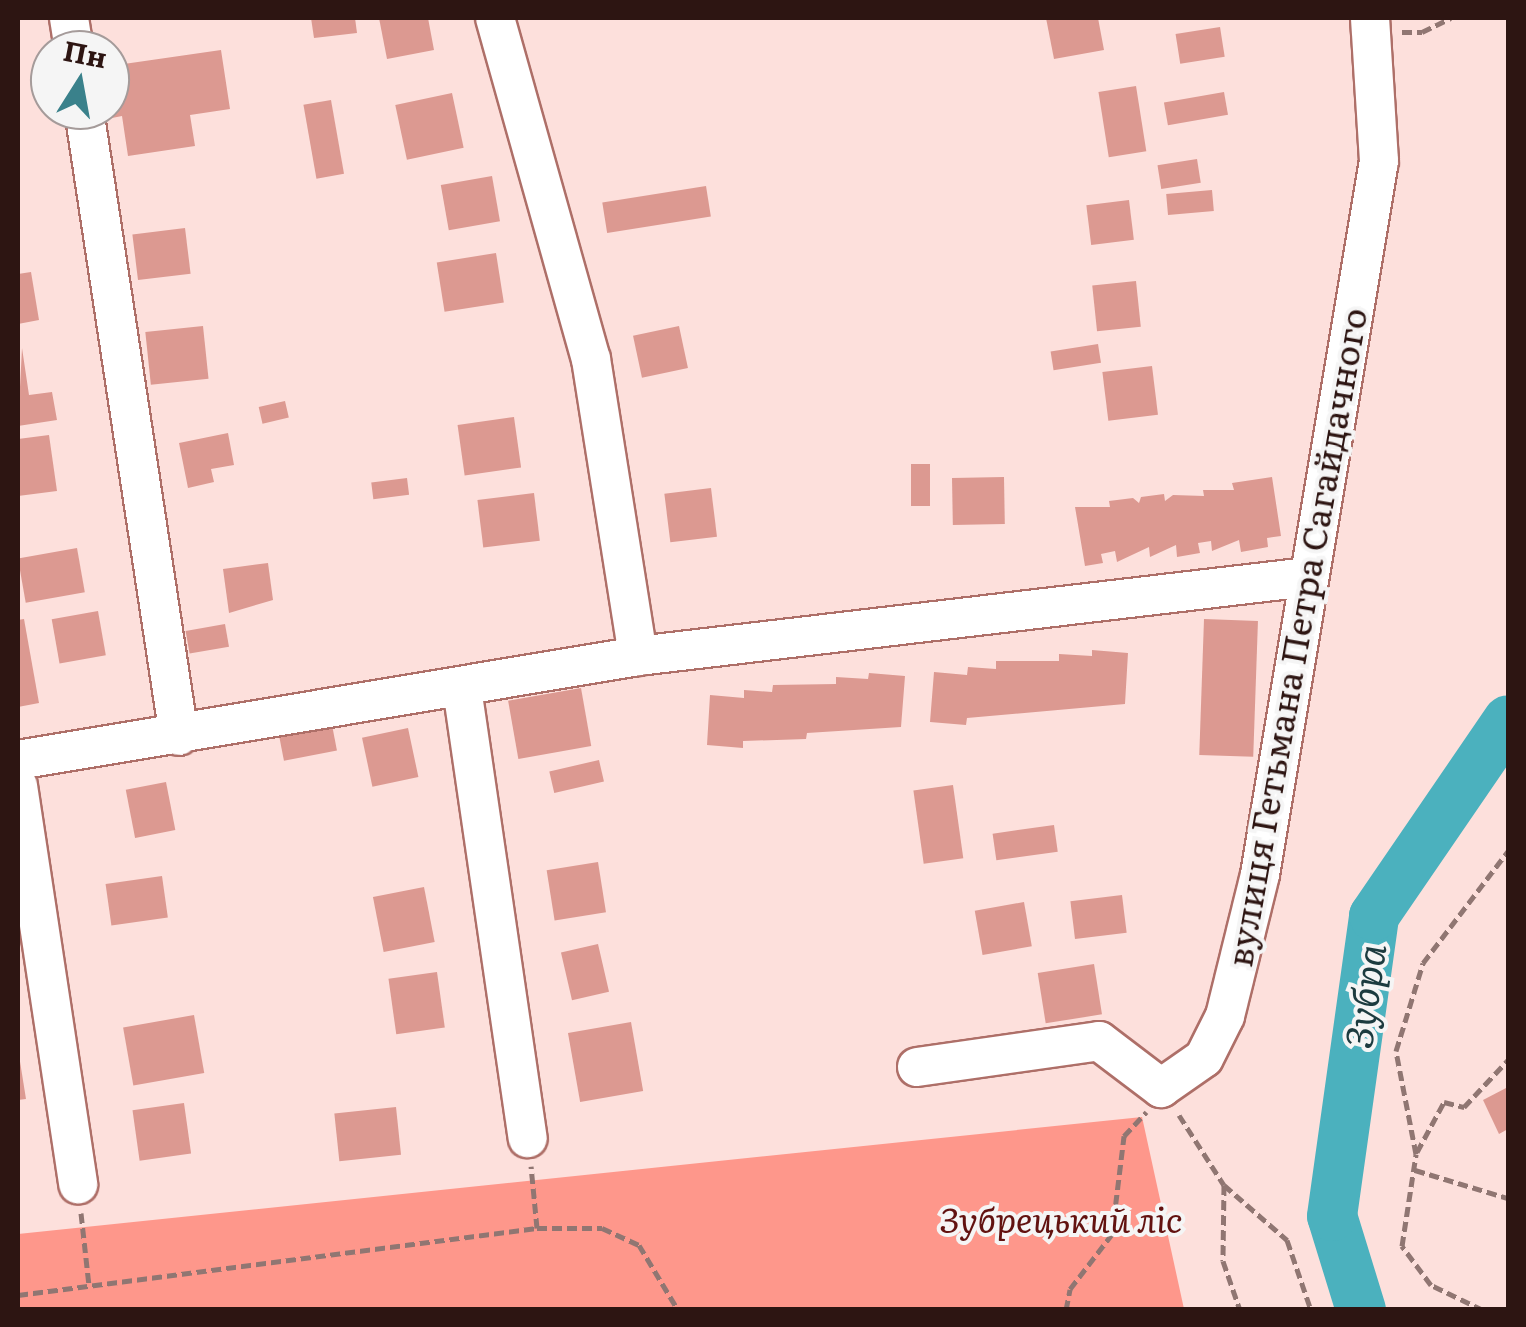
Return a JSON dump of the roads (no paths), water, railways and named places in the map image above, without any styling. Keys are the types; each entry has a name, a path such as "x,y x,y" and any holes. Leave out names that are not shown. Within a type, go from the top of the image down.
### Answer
{"street":[{"path":"495,18 591,360 638,656"},
{"name":"вулиця Гетьмана Петра Сагайдачного","path":"917,1067 1099,1041 1161,1088 1204,1058 1226,1016 1260,875 1379,160 1372,25"},
{"path":"87,130 179,736"},
{"path":"18,760 638,656 1307,577"},
{"path":"462,688 528,1138"},
{"path":"18,786 78,1185"}],"waterway":[{"name":"Зубра","path":"1361,1310 1332,1216 1374,916 1508,720"}],"park label":[{"name":"Зубрецький ліс","path":"1061,1218"}]}
